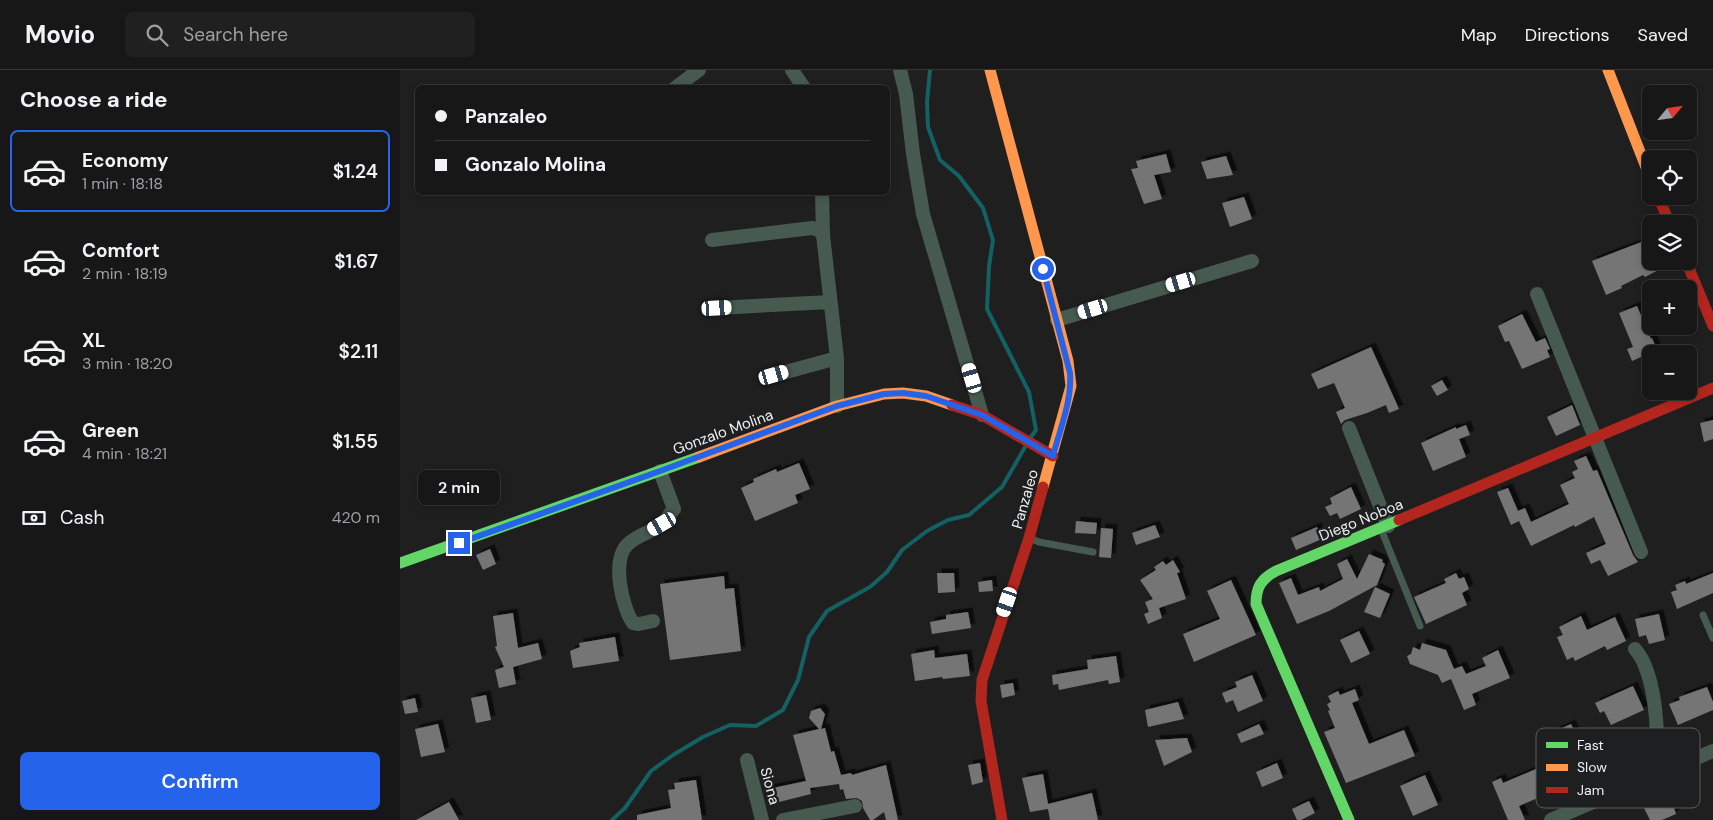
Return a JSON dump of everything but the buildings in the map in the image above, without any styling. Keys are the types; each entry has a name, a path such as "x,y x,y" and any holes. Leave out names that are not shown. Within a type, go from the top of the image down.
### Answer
{"street":[{"path":"678,85 700,70"},
{"path":"792,70 802,85"},
{"path":"900,70 906,94 923,214 982,415"},
{"name":"Panzaleo","path":"990,70 1018,182 1068,361 1071,386 1029,538 982,680 981,702 1002,820"},
{"path":"1608,70 1642,157"},
{"path":"822,195 823,235 837,358 837,406"},
{"path":"712,240 812,228 819,230 823,235"},
{"path":"1057,320 1252,262"},
{"path":"1690,270 1713,326"},
{"path":"1537,294 1642,552"},
{"path":"717,308 830,302"},
{"path":"774,375 837,358"},
{"name":"Diego Noboa","path":"1349,820 1256,604 1255,592 1259,581 1266,576 1713,388"},
{"name":"Gonzalo Molina","path":"400,563 837,406 884,394 903,393 926,396 982,415 1053,456"},
{"path":"1349,428 1384,527"},
{"path":"653,621 639,624 633,623 623,600 619,573 622,557 627,545 662,524 674,509 660,471"},
{"path":"1635,649 1645,664 1652,689 1656,728"},
{"path":"1700,757 1713,752"},
{"name":"Siona","path":"747,760 762,820"},
{"path":"783,820 855,806"},
{"path":"1551,820 1579,808"}],"lane":[{"path":"1384,527 1420,626"},
{"path":"1029,538 1039,542 1093,552"},
{"path":"1703,615 1713,638"}],"waterway":[{"path":"930,70 927,102 928,127 940,160 959,176 983,208 993,240 989,266 987,309 1029,392 1036,430 1031,437"},
{"path":"612,820 625,808 651,771 673,755 703,737 730,725 756,726 783,710 798,680 809,637 827,611 870,587 887,572 902,550 927,531 948,520 969,515 1002,487 1025,447"}],"traffic: fast":[{"path":"400,563 699,457"},
{"path":"1349,820 1256,604 1257,593 1263,580 1276,571 1399,520"}],"traffic: slow":[{"path":"990,70 1068,361 1071,386 1043,487"},
{"path":"1608,70 1642,157"},
{"path":"699,457 837,406 884,394 903,393 926,396 952,405"}],"traffic: jam":[{"path":"1662,205 1666,215"},
{"path":"1690,270 1713,326"},
{"path":"1399,520 1713,388"},
{"path":"952,405 982,415 1053,456"},
{"path":"1002,820 981,701 982,680 1029,538 1043,487"}],"route":[{"path":"459,543 837,406 884,394 903,393 926,396 982,415 1053,456 1071,386 1068,361 1043,269"}]}
